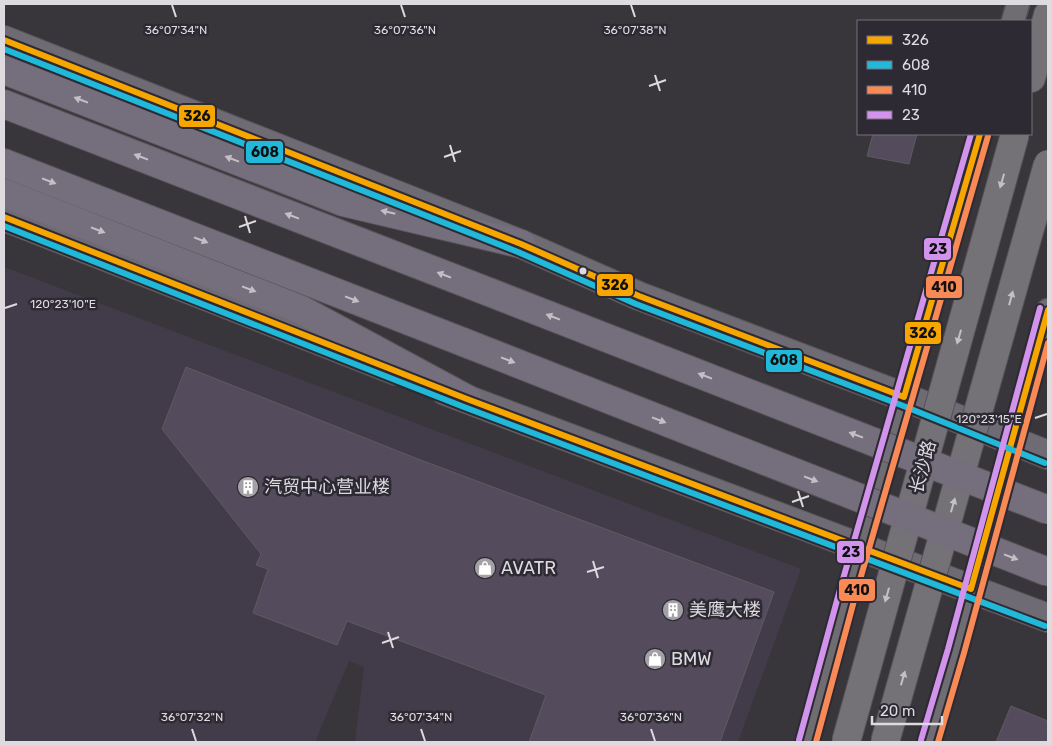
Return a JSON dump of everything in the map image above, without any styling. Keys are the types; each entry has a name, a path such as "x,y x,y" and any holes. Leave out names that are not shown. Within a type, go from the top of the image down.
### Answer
{"highway":[{"path":"4,70 343,202 521,244"},
{"path":"4,104 1048,510"},
{"path":"4,163 1048,572"},
{"path":"4,193 302,310 467,399"}],"main road":[{"path":"1032,74 1048,15"},
{"path":"4,40 521,244 639,296 904,397 1048,455"},
{"name":"长沙路","path":"846,742 1015,135"},
{"path":"886,742 1048,164"},
{"path":"4,217 467,399 1048,618"}],"street":[{"path":"1013,20 1018,4"},
{"name":"长沙路","path":"807,742 861,546 980,135"},
{"path":"929,742 956,651 1048,310"}],"shaded area":[{"path":"4,267 801,569 738,742 355,742 364,667 349,661 315,742 4,742"}],"building":[{"path":"873,135 917,135 909,164 867,156"},
{"path":"186,367 418,459 774,592 720,742 529,742 546,695 347,621 337,645 253,613 268,569 256,565 261,554 162,429"},
{"path":"1011,706 1048,721 1048,742 996,742"}],"transit line":[{"name":"326","path":"4,40 521,244 639,296 904,397 980,135"},
{"name":"608","path":"4,49 518,252 636,304 901,405 1045,463"},
{"name":"23","path":"799,740 839,593 971,135"},
{"name":"410","path":"816,742 855,597 988,136"},
{"name":"326","path":"4,217 467,399 971,589 1048,310"},
{"name":"608","path":"4,226 464,407 1045,626"},
{"name":"23","path":"921,740 948,649 1040,308"},
{"name":"410","path":"938,742 1048,343"}],"place":[{"name":"汽贸中心营业楼","path":"248,487"},
{"name":"AVATR","path":"485,568"},
{"name":"美鹰大楼","path":"673,610"},
{"name":"BMW","path":"655,659"}]}
